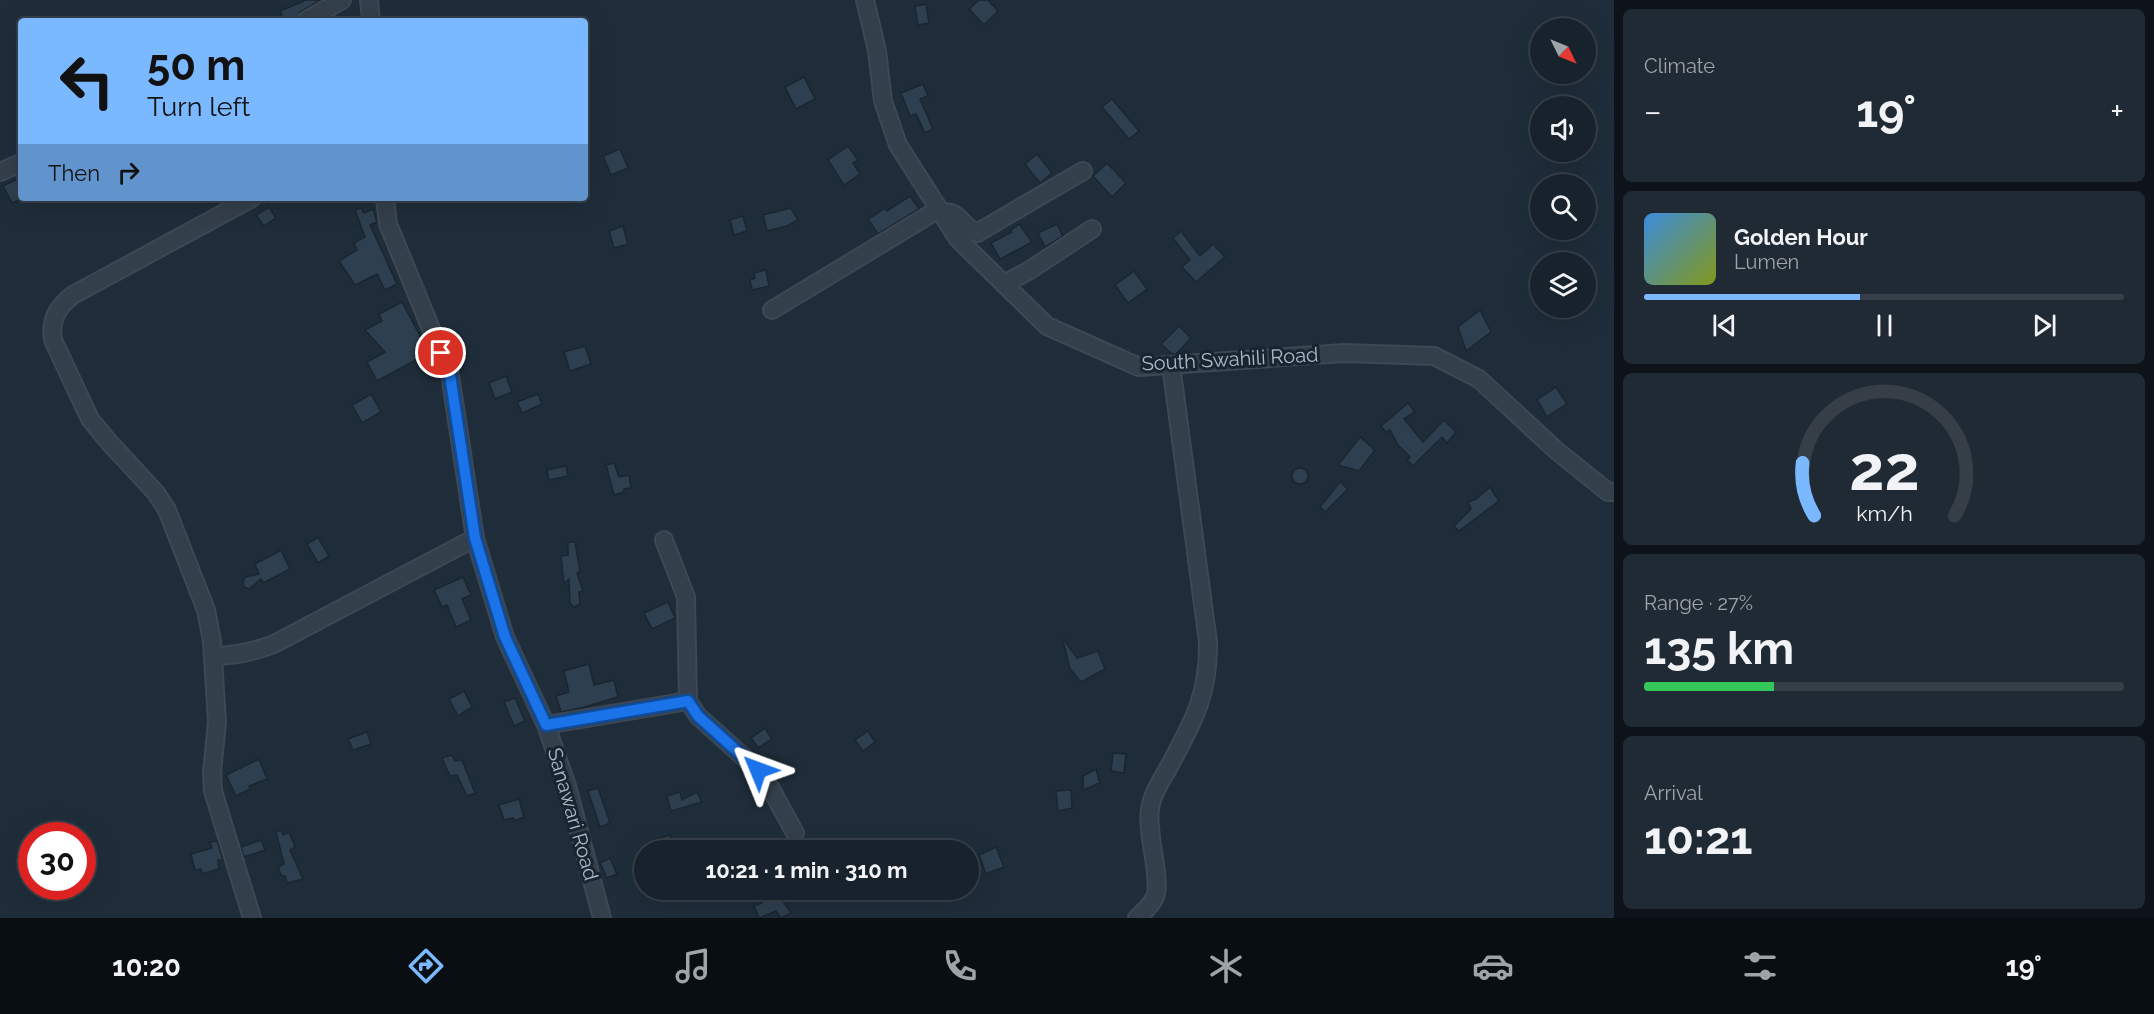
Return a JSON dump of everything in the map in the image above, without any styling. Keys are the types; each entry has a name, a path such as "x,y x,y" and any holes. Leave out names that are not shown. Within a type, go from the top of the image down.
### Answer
{"street":[{"path":"310,18 342,0"},
{"path":"369,0 371,18"},
{"name":"South Swahili Road","path":"865,0 877,51 883,101 898,145 958,239 1047,326 1139,367 1344,353 1434,356 1479,379 1557,451 1612,494"},
{"path":"0,172 18,164"},
{"path":"772,310 941,211 954,213 972,232 977,233 1083,171"},
{"path":"246,201 73,295 63,302 52,324 53,340 90,419 156,494 167,510 208,616 213,641 218,729 212,773 213,790 252,918"},
{"name":"Sanawari Road","path":"386,201 387,224 450,375 475,538 505,637 546,725 567,786 602,918"},
{"path":"1004,284 1092,229"},
{"path":"1137,918 1150,905 1156,892 1149,828 1152,801 1194,719 1206,680 1209,659 1171,365"},
{"path":"213,656 234,656 274,644 475,538"},
{"path":"664,540 686,597 688,701 698,716 748,760 761,775 795,833"},
{"path":"546,725 688,701"}],"building":[{"path":"306,0 321,0 293,18 283,18 280,11"},
{"path":"979,0 988,0 998,11 984,25 969,9"},
{"path":"926,4 929,23 918,25 915,6"},
{"path":"804,77 815,99 796,109 785,87"},
{"path":"923,84 928,96 920,99 933,129 925,133 916,114 910,116 901,93"},
{"path":"1112,99 1139,131 1129,139 1102,107"},
{"path":"848,146 858,160 853,163 860,174 844,185 828,160"},
{"path":"620,149 628,168 611,175 603,156"},
{"path":"1037,154 1052,173 1040,183 1025,164"},
{"path":"1107,163 1126,183 1112,197 1093,176"},
{"path":"18,178 18,200 12,203 3,186"},
{"path":"910,196 919,209 878,234 868,219 885,208 887,211"},
{"path":"269,207 276,218 264,226 256,215"},
{"path":"361,208 364,213 373,209 377,222 370,225 397,284 385,290 377,274 355,285 339,261 357,250 354,243 365,237 355,210"},
{"path":"791,208 798,220 787,226 767,231 763,215"},
{"path":"743,216 747,231 734,235 730,220"},
{"path":"1019,224 1032,242 1000,259 991,243 1012,232 1011,230"},
{"path":"1057,224 1063,236 1045,247 1038,233"},
{"path":"623,226 628,244 614,248 609,231"},
{"path":"1181,231 1200,256 1213,244 1225,257 1196,282 1182,267 1190,260 1173,238"},
{"path":"766,270 769,286 752,290 750,280 755,278 754,273"},
{"path":"1134,271 1147,289 1128,303 1115,285"},
{"path":"402,302 429,353 377,381 367,362 385,352 365,330 382,321 379,314"},
{"path":"1480,310 1491,332 1466,351 1458,327"},
{"path":"1179,326 1191,338 1176,354 1172,354 1161,344"},
{"path":"585,346 591,364 570,371 564,352"},
{"path":"506,376 512,392 495,399 489,383"},
{"path":"1556,387 1567,404 1547,417 1537,400"},
{"path":"371,394 381,412 362,423 352,405"},
{"path":"538,394 542,404 522,413 517,402"},
{"path":"1408,403 1415,412 1404,419 1423,442 1444,420 1456,432 1447,443 1442,437 1413,466 1407,460 1410,457 1398,445 1390,430 1386,432 1381,426"},
{"path":"1360,437 1375,450 1359,471 1338,465"},
{"path":"614,463 619,477 629,475 631,488 614,495 606,465"},
{"path":"566,466 568,476 549,480 547,470"},
{"path":"1297,468 1303,468 1308,476 1306,482 1297,484 1292,479 1292,473"},
{"path":"1340,482 1348,489 1325,512 1320,507"},
{"path":"1490,487 1499,501 1459,531 1454,526 1471,509 1468,502 1476,499"},
{"path":"318,537 329,556 318,563 307,544"},
{"path":"568,542 575,542 580,572 577,573 583,591 579,592 580,604 574,607 570,603 569,579 564,584 561,556 568,555"},
{"path":"281,550 290,569 263,583 261,579 249,589 244,587 245,577 259,574 255,564"},
{"path":"463,577 471,595 462,599 471,620 456,627 447,605 442,607 434,590"},
{"path":"668,602 675,618 652,629 644,613"},
{"path":"1064,640 1077,658 1098,651 1105,669 1081,682 1070,669"},
{"path":"589,664 594,685 614,680 618,697 561,712 556,696 569,692 564,671"},
{"path":"464,691 472,707 458,716 449,699"},
{"path":"515,698 525,721 514,726 504,702"},
{"path":"765,728 772,739 758,748 751,738"},
{"path":"868,731 875,742 863,751 855,740"},
{"path":"367,732 371,744 353,750 348,739"},
{"path":"1113,753 1126,754 1124,773 1111,771"},
{"path":"452,755 455,761 462,760 475,793 467,796 457,775 450,776 442,758"},
{"path":"259,759 267,779 249,786 250,789 236,796 226,775"},
{"path":"1096,769 1100,783 1083,790 1083,776"},
{"path":"598,788 610,823 600,827 588,791"},
{"path":"1071,790 1072,808 1058,811 1056,791"},
{"path":"680,792 682,800 697,792 702,802 671,811 667,796"},
{"path":"519,799 524,817 514,821 513,818 504,820 499,805"},
{"path":"281,830 283,835 289,832 295,847 290,850 303,879 287,883 285,876 281,875 278,867 284,864 276,832"},
{"path":"670,835 671,840 656,840"},
{"path":"261,840 265,850 244,857 241,847"},
{"path":"217,841 223,860 218,860 219,869 202,874 201,869 195,870 191,854 212,848 210,842"},
{"path":"996,847 1004,867 986,874 979,855"},
{"path":"610,858 617,874 607,878 600,863"},
{"path":"768,900 788,900 784,903 791,913 781,918 776,911 759,918 754,906"}],"route":[{"path":"441,353 450,375 475,538 489,589 505,637 546,725 688,701 698,716 758,770"}]}
